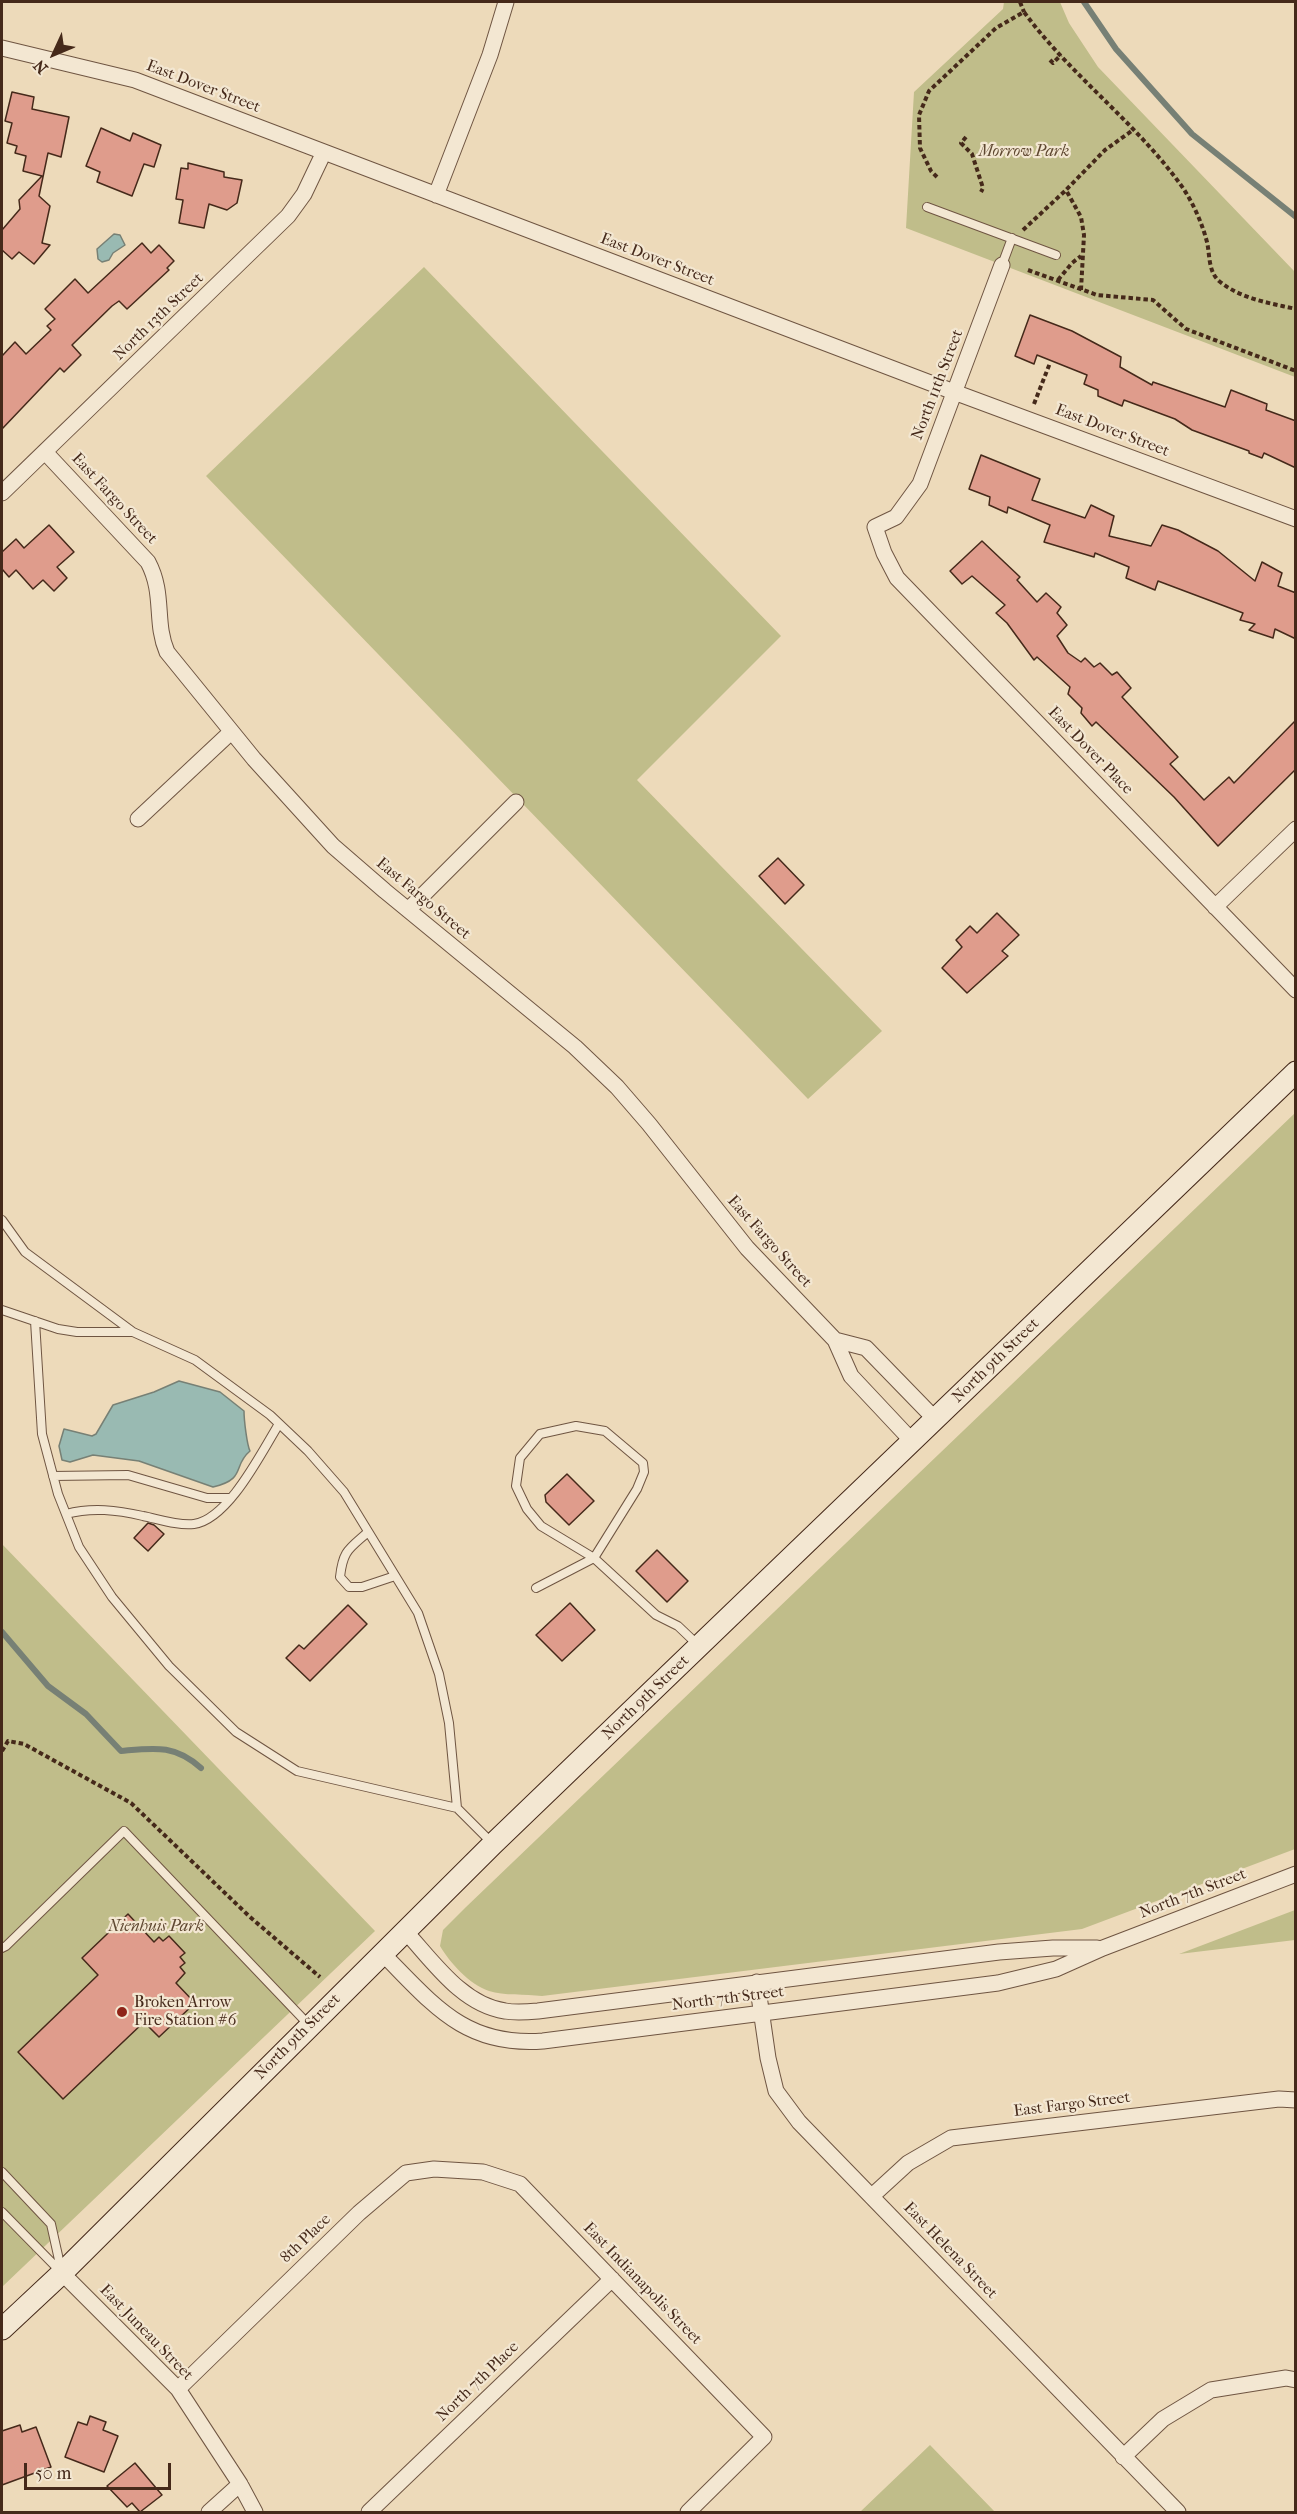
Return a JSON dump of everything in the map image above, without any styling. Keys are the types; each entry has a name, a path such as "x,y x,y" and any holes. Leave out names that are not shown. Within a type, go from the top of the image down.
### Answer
{"main road":[{"name":"North 9th Street","path":"2,2330 493,1844 1296,1072"}],"street":[{"path":"436,195 490,55 506,2"},
{"name":"East Dover Street","path":"2,48 135,80 954,392 1296,519"},
{"name":"North 13th Street","path":"2,494 288,216 304,194 324,152"},
{"name":"North 11th Street","path":"875,527 896,517 920,484 1002,265"},
{"name":"East Fargo Street","path":"45,452 148,562 158,584 161,629 167,652 231,732 325,838 602,1072 649,1124 747,1248 835,1340 851,1376 912,1441"},
{"name":"East Dover Place","path":"875,527 884,553 897,578 1296,990"},
{"path":"138,819 231,732"},
{"path":"408,910 516,802"},
{"path":"1215,907 1296,829"},
{"path":"835,1340 866,1348 935,1419"},
{"name":"North 7th Street","path":"382,1953 432,2003 457,2023 484,2036 509,2042 543,2041 998,1983 1056,1969 1103,1948 1296,1874"},
{"name":"North 7th Street","path":"405,1930 464,1992 476,2000 504,2011 538,2011 999,1952 1053,1947 1103,1948"},
{"name":"East Helena Street","path":"757,1983 768,2058 776,2091 799,2122 1178,2512"},
{"name":"East Fargo Street","path":"872,2196 908,2163 951,2138 1279,2098 1296,2100"},
{"name":"8th Place","path":"178,2389 359,2212 406,2173 434,2169 483,2172"},
{"name":"East Indianapolis Street","path":"483,2172 520,2184 764,2437 688,2512"},
{"name":"East Juneau Street","path":"62,2273 178,2389 240,2484 255,2512"},
{"name":"North 7th Place","path":"369,2512 612,2279"},
{"path":"1123,2457 1163,2419 1211,2390 1286,2378 1296,2380"},
{"path":"209,2512 240,2484"}],"lane":[{"path":"927,207 1056,255"},
{"name":"North 11th Street","path":"1002,265 1012,238"},
{"path":"2,1220 25,1252 133,1332 195,1360 279,1424 308,1451 344,1492 418,1613 439,1674 449,1723 457,1808"},
{"path":"2,1310 77,1332 133,1332"},
{"path":"34,1321 42,1434 66,1514 79,1546 112,1597 169,1666 236,1732 297,1771 457,1808 493,1844"},
{"path":"66,1514 86,1508 119,1511 194,1524 211,1516 231,1498 279,1424"},
{"path":"536,1588 594,1558 637,1489 644,1472 643,1463 605,1431 576,1426 540,1434 520,1458 516,1486 527,1509 541,1526 594,1558 656,1615 678,1626 700,1647"},
{"path":"53,1476 128,1475 207,1498 231,1498"},
{"path":"368,1532 345,1552 340,1576 349,1587 362,1587 395,1576"},
{"path":"2,1948 124,1831 310,2025"},
{"path":"2,2172 51,2224 62,2273"},
{"path":"2,2212 62,2273"}],"path":[{"path":"1020,2 1024,12 1061,55 1142,137 1172,173 1192,204 1208,244 1210,266 1218,280 1249,299 1296,309"},
{"path":"937,177 931,171 920,148 919,115 929,91 996,28 1024,12"},
{"path":"1050,60 1053,63 1061,55"},
{"path":"1012,238 1034,222 1105,150 1133,130"},
{"path":"966,137 961,143 972,154 983,188 981,192"},
{"path":"1086,168 1092,174"},
{"path":"1066,190 1081,217 1084,235 1081,291"},
{"path":"1058,280 1072,263 1082,256"},
{"path":"1028,270 1097,295 1144,297 1153,300 1186,329 1296,371"},
{"path":"1029,419 1050,363"},
{"path":"2,1751 8,1741 24,1744 131,1803 250,1917 320,1977"}],"green space":[{"name":"Morrow Park","path":"1004,2 1060,2 1069,23 1098,67 1295,272 1295,377 906,228 914,92 1003,9"},
{"path":"424,267 781,636 637,780 882,1031 808,1099 206,476"},
{"path":"1295,1113 1295,1849 1082,1929 542,1996 495,1993 482,1988 461,1972 440,1946 443,1930"},
{"name":"Nienhuis Park","path":"2,1544 375,1931 2,2287"},
{"path":"1295,1910 1295,1940 1179,1954"},
{"path":"930,2445 995,2512 860,2512"}],"water":[{"path":"114,234 120,235 125,245 113,253 109,260 102,262 98,259 97,249"},
{"path":"179,1381 220,1392 244,1411 250,1451 231,1480 213,1487 139,1461 93,1455 70,1462 62,1460 59,1446 64,1429 92,1436 96,1434 113,1405"}],"building":[{"path":"12,92 34,97 32,109 69,117 61,157 48,153 39,196 50,206 42,243 50,245 34,264 19,252 12,259 2,250 2,230 20,209 19,200 42,176 23,171 26,156 15,153 17,146 7,143 12,123 5,121"},
{"path":"101,128 130,141 133,133 161,145 154,167 144,164 132,196 97,182 100,172 86,166"},
{"path":"188,163 224,172 224,177 242,180 237,203 227,210 209,204 204,228 179,223 183,200 176,199 181,168 188,169"},
{"path":"142,243 151,253 159,245 174,261 167,268 169,270 127,309 119,301 112,306 72,345 81,355 64,372 60,368 2,429 2,356 15,342 26,354 51,330 47,326 55,319 45,309 75,279 88,293"},
{"path":"1030,315 1072,331 1121,357 1120,367 1152,385 1153,382 1225,407 1231,390 1267,404 1266,410 1296,421 1296,468 1264,453 1262,458 1249,453 1249,451 1192,430 1175,419 1124,400 1122,406 1098,396 1098,390 1084,384 1087,375 1037,355 1034,364 1015,356"},
{"path":"981,455 1040,479 1032,500 1085,518 1091,505 1114,516 1109,536 1151,546 1162,525 1178,530 1218,551 1255,581 1262,562 1282,573 1278,586 1296,593 1296,639 1275,629 1273,638 1249,630 1255,624 1240,620 1243,613 1158,581 1155,590 1126,578 1129,567 1095,553 1094,557 1044,542 1050,525 1008,507 1007,513 989,505 990,497 969,489"},
{"path":"49,525 74,552 57,567 67,578 54,591 43,580 33,589 16,570 9,577 2,569 2,552 16,539 24,548"},
{"path":"982,541 1020,577 1017,580 1037,602 1046,593 1061,607 1057,613 1067,625 1057,636 1068,653 1081,662 1085,658 1094,667 1100,663 1112,675 1117,672 1131,688 1122,697 1178,757 1170,764 1204,800 1229,777 1234,783 1296,720 1296,769 1218,846 1174,797 1096,722 1092,726 1081,713 1082,708 1068,694 1070,687 1037,657 1034,660 1007,623 996,613 1005,605 972,576 962,584 950,571"},
{"path":"778,858 804,885 785,904 759,876"},
{"path":"997,913 1019,935 1002,951 1008,956 967,993 942,968 962,947 956,940 970,926 977,933"},
{"path":"567,1474 594,1501 569,1525 546,1502 545,1495"},
{"path":"148,1523 164,1534 148,1551 134,1538"},
{"path":"657,1550 688,1581 667,1602 636,1571"},
{"path":"570,1603 595,1630 562,1661 536,1635"},
{"path":"348,1605 367,1624 310,1681 286,1658 299,1645 304,1649"},
{"name":"Broken Arrow Fire Station #6","path":"128,1914 154,1942 159,1937 163,1941 169,1936 185,1953 180,1957 185,1963 180,1967 185,1973 176,1983 195,2003 159,2037 144,2022 63,2099 18,2052 98,1975 82,1958"},
{"path":"90,2416 106,2422 103,2430 118,2436 104,2472 65,2457 78,2422 87,2425"},
{"path":"20,2425 22,2432 36,2427 51,2467 2,2485 2,2431"},
{"path":"135,2463 162,2495 140,2512 132,2503 127,2507 107,2486"}],"waterway":[{"path":"1084,2 1116,49 1192,134 1296,217"},
{"path":"2,1632 48,1686 86,1714 121,1751 154,1749 173,1751 201,1768"}],"place":[{"name":"Broken Arrow Fire Station #6","path":"122,2012"}]}
